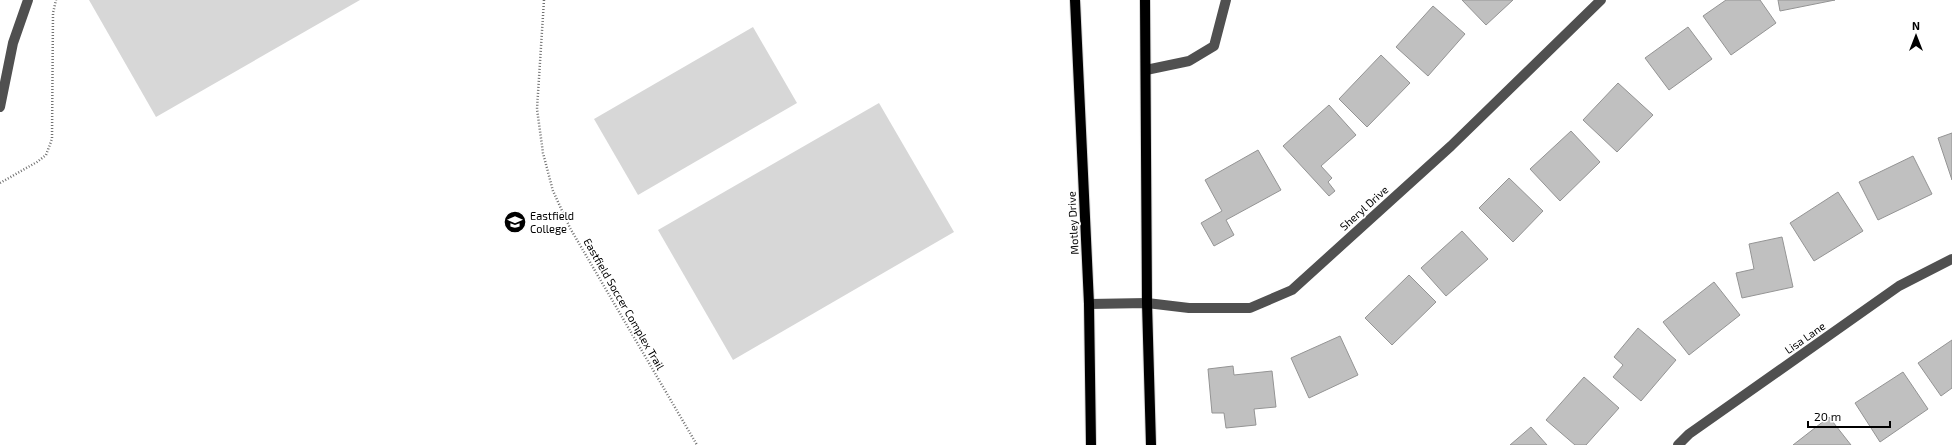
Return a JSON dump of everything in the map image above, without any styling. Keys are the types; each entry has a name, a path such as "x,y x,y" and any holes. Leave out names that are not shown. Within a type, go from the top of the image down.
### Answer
{"main road":[{"name":"Motley Drive","path":"1075,0 1089,304 1091,445"},
{"path":"1145,0 1147,303 1151,445"}],"street":[{"path":"0,106 13,43 28,0"},
{"path":"1146,70 1189,61 1214,46 1226,0"},
{"name":"Sheryl Drive","path":"1089,304 1147,303 1189,308 1250,308 1292,290 1451,146 1601,0"},
{"name":"Lisa Lane","path":"1678,445 1689,434 1899,286 1952,259"}],"path":[{"path":"0,183 37,162 46,155 52,139 53,13 56,0"},
{"name":"Eastfield Soccer Complex Trail","path":"544,0 537,109 543,153 553,191 570,228 697,445"}],"shaded area":[{"path":"89,0 360,0 156,117"},
{"path":"753,27 797,103 638,195 594,119"},
{"path":"879,103 954,232 733,360 658,230"}],"building":[{"path":"1462,0 1513,0 1486,25"},
{"path":"1726,0 1760,0 1776,23 1731,55 1703,16"},
{"path":"1778,0 1835,0 1780,11"},
{"path":"1433,6 1465,34 1428,76 1396,47"},
{"path":"1688,27 1712,59 1669,90 1645,58"},
{"path":"1381,55 1410,83 1367,127 1339,99"},
{"path":"1618,83 1653,115 1617,152 1583,120"},
{"path":"1329,105 1356,135 1321,166 1332,178 1328,182 1335,191 1329,196 1283,146"},
{"path":"1571,131 1600,162 1560,201 1530,169"},
{"path":"1952,133 1952,180 1938,138"},
{"path":"1258,150 1281,190 1226,220 1234,235 1214,246 1201,223 1222,211 1205,180"},
{"path":"1913,156 1932,194 1878,220 1859,182"},
{"path":"1509,178 1543,211 1513,242 1479,208"},
{"path":"1838,192 1863,231 1814,261 1790,223"},
{"path":"1462,231 1488,259 1446,296 1421,268"},
{"path":"1782,237 1793,287 1742,298 1736,273 1754,269 1749,244"},
{"path":"1409,275 1436,302 1392,345 1365,318"},
{"path":"1714,282 1740,315 1689,355 1663,322"},
{"path":"1638,328 1676,360 1641,401 1613,377 1623,365 1614,357"},
{"path":"1340,336 1358,375 1309,398 1291,358"},
{"path":"1952,340 1952,388 1941,396 1918,363"},
{"path":"1233,366 1234,375 1272,371 1276,407 1254,409 1256,425 1226,428 1224,413 1212,413 1208,369"},
{"path":"1903,372 1928,409 1880,442 1855,403"},
{"path":"1584,377 1619,408 1586,445 1575,445 1546,420"},
{"path":"1829,417 1851,445 1793,445"},
{"path":"1531,427 1547,445 1510,445"}],"place":[{"name":"Eastfield College","path":"515,222"}]}
